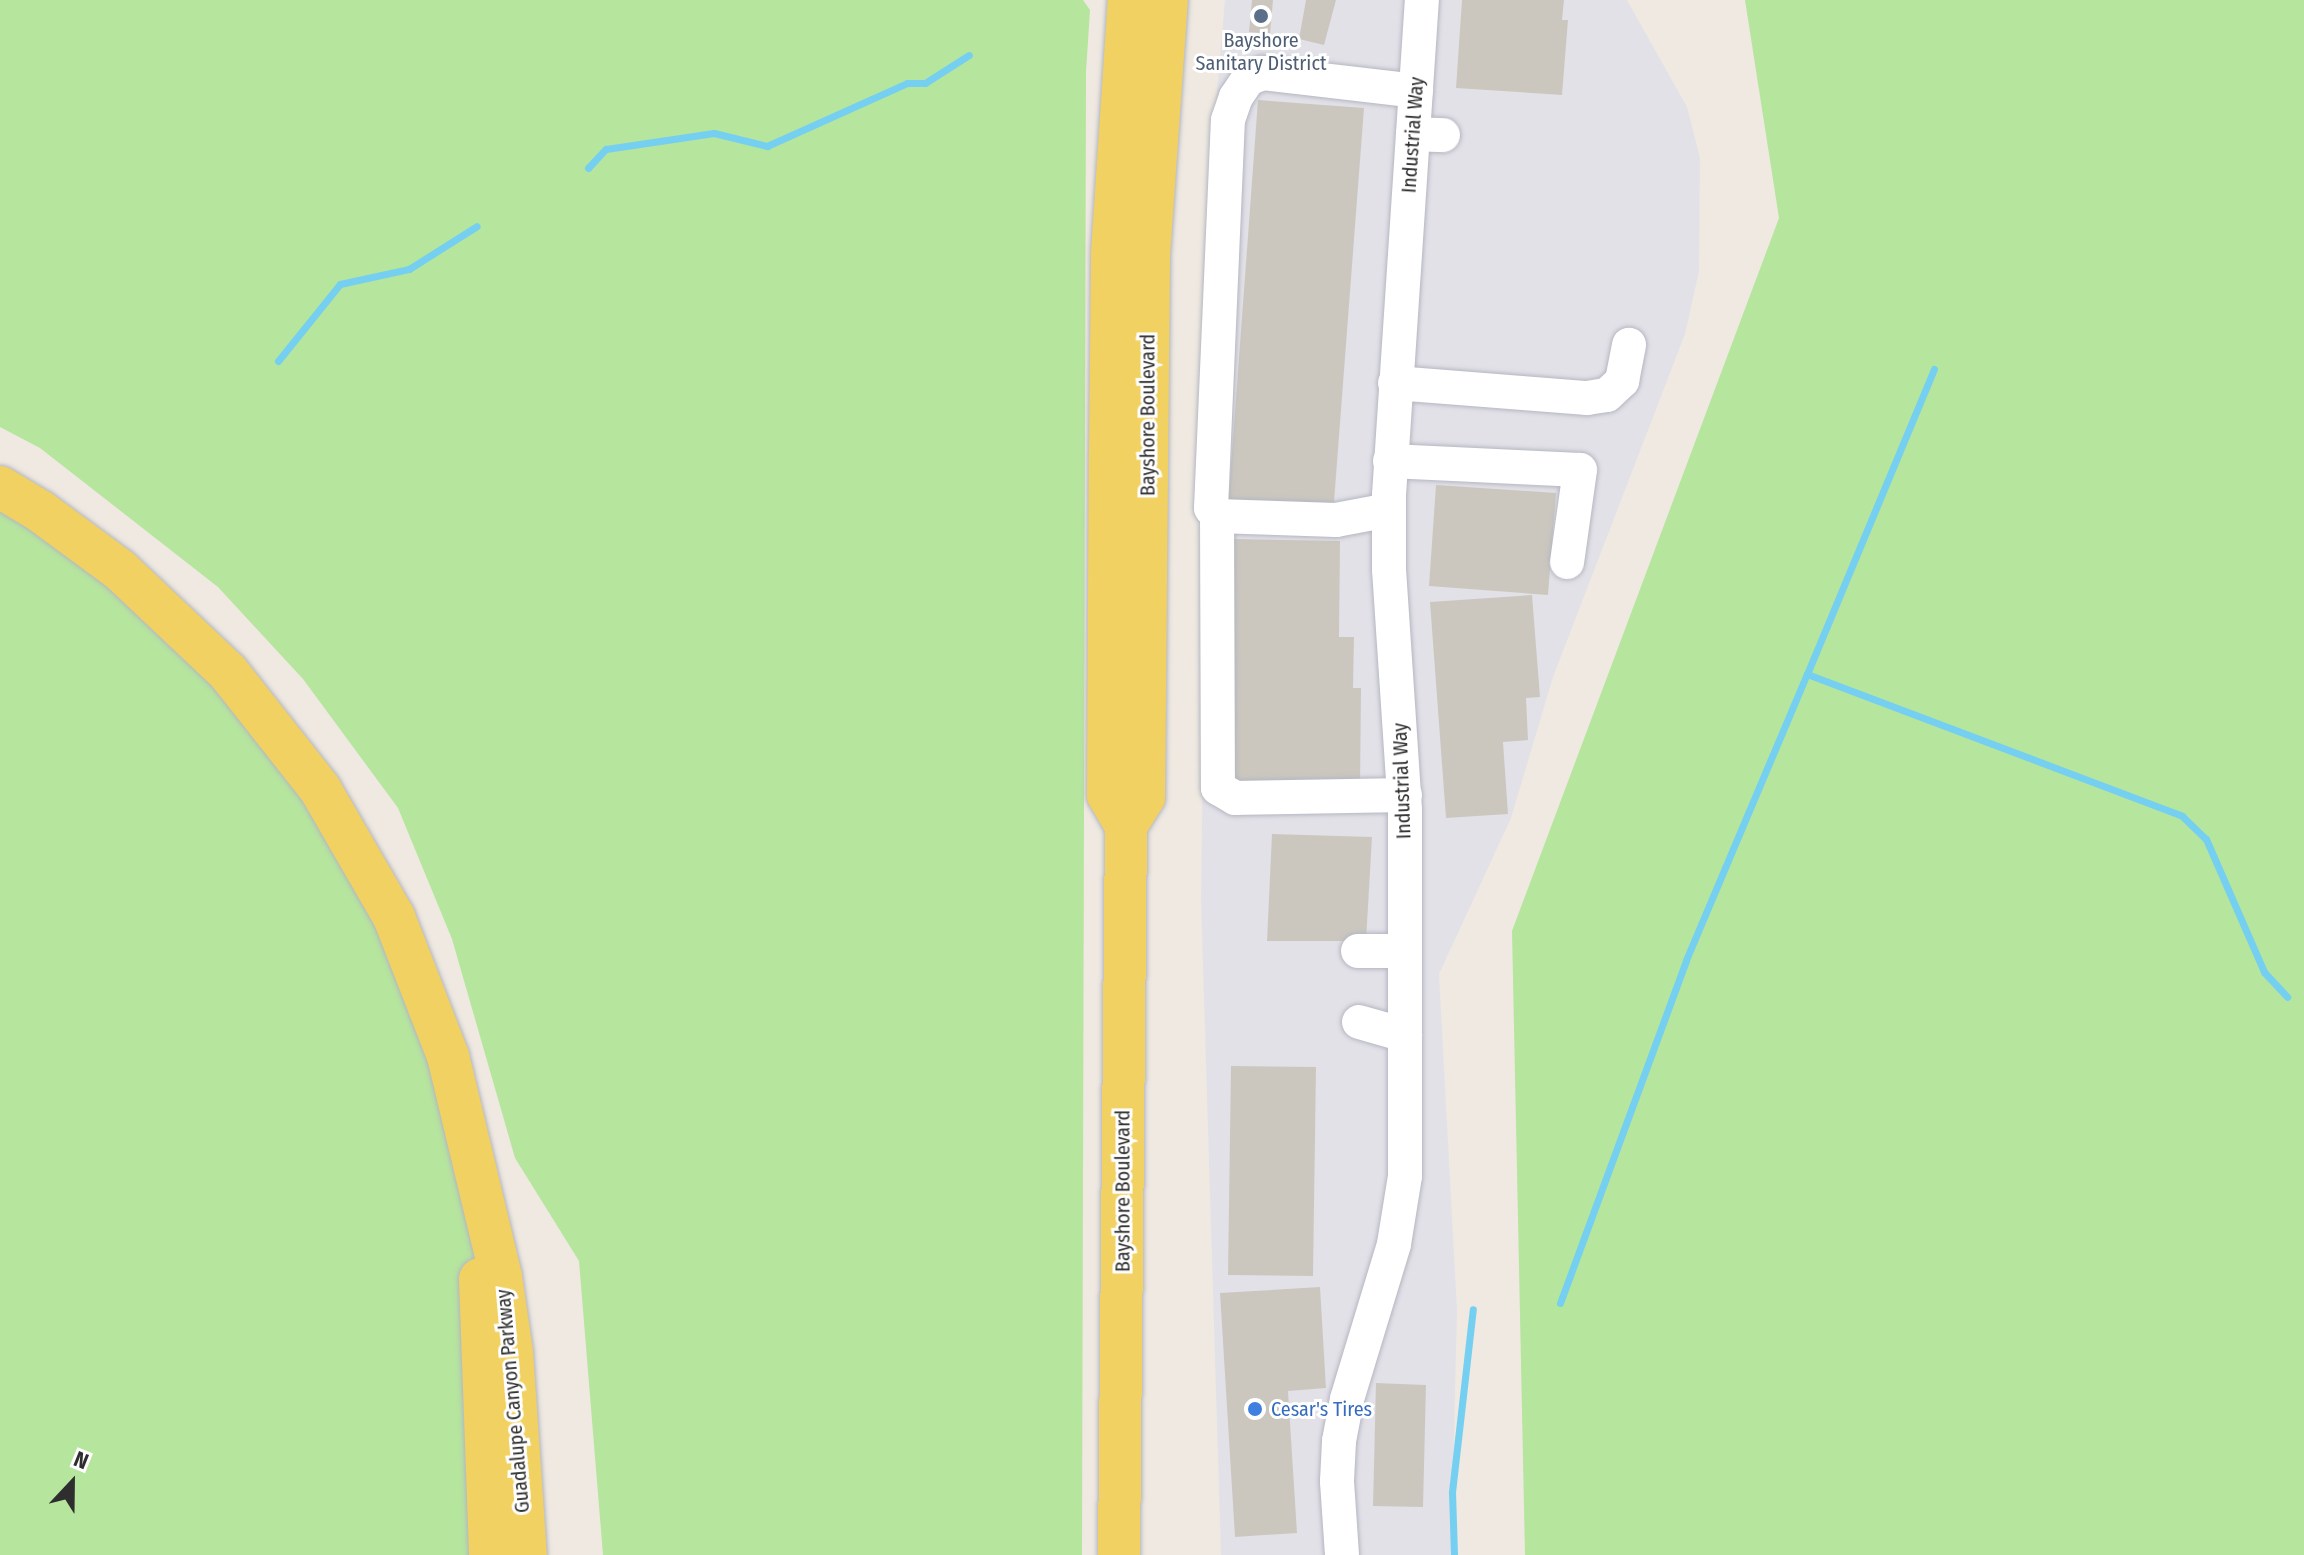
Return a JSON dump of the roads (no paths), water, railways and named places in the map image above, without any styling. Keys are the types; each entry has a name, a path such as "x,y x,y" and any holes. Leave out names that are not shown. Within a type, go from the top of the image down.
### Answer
{"main road":[{"path":"1100,0 1123,73"},
{"name":"Bayshore Boulevard","path":"1119,1555 1126,826 1108,795 1112,253 1129,0"},
{"name":"Bayshore Boulevard","path":"1126,826 1144,797 1149,255 1167,0"},
{"name":"Guadalupe Canyon Parkway","path":"0,487 110,563 194,637 260,709 320,789 383,895 427,998 461,1104 481,1202 501,1277 512,1352 526,1555"},
{"name":"Guadalupe Canyon Parkway","path":"481,1202 480,1340 490,1555"}],"street":[{"name":"Industrial Way","path":"1342,1555 1337,1481 1339,1441 1347,1399 1402,1211 1405,803 1389,570 1389,510 1395,383 1428,135 1416,91 1422,0"},
{"path":"1405,803 1235,798 1218,788 1217,516 1211,508 1228,120 1236,97 1248,79 1263,73 1416,91"},
{"path":"1395,383 1587,398 1607,395 1615,392 1622,381 1629,345"},
{"path":"1390,461 1580,470 1567,562"},
{"path":"1217,516 1336,520 1389,510"},
{"path":"1368,811 1405,803"},
{"path":"1358,951 1405,951"},
{"path":"1359,1022 1405,1035"}],"waterway":[{"path":"588,168 606,149 714,133 767,146 907,83 925,83 969,55"},
{"path":"278,361 340,284 409,269 477,226"},
{"path":"1934,369 1807,674 2182,816 2206,839 2264,972 2287,997"},
{"path":"1560,1303 1686,960 1807,674"},
{"path":"1454,1555 1452,1492 1473,1309"}],"place":[{"name":"Bayshore Sanitary District","path":"1261,16"},
{"name":"Cesar's Tires","path":"1255,1409"}]}
